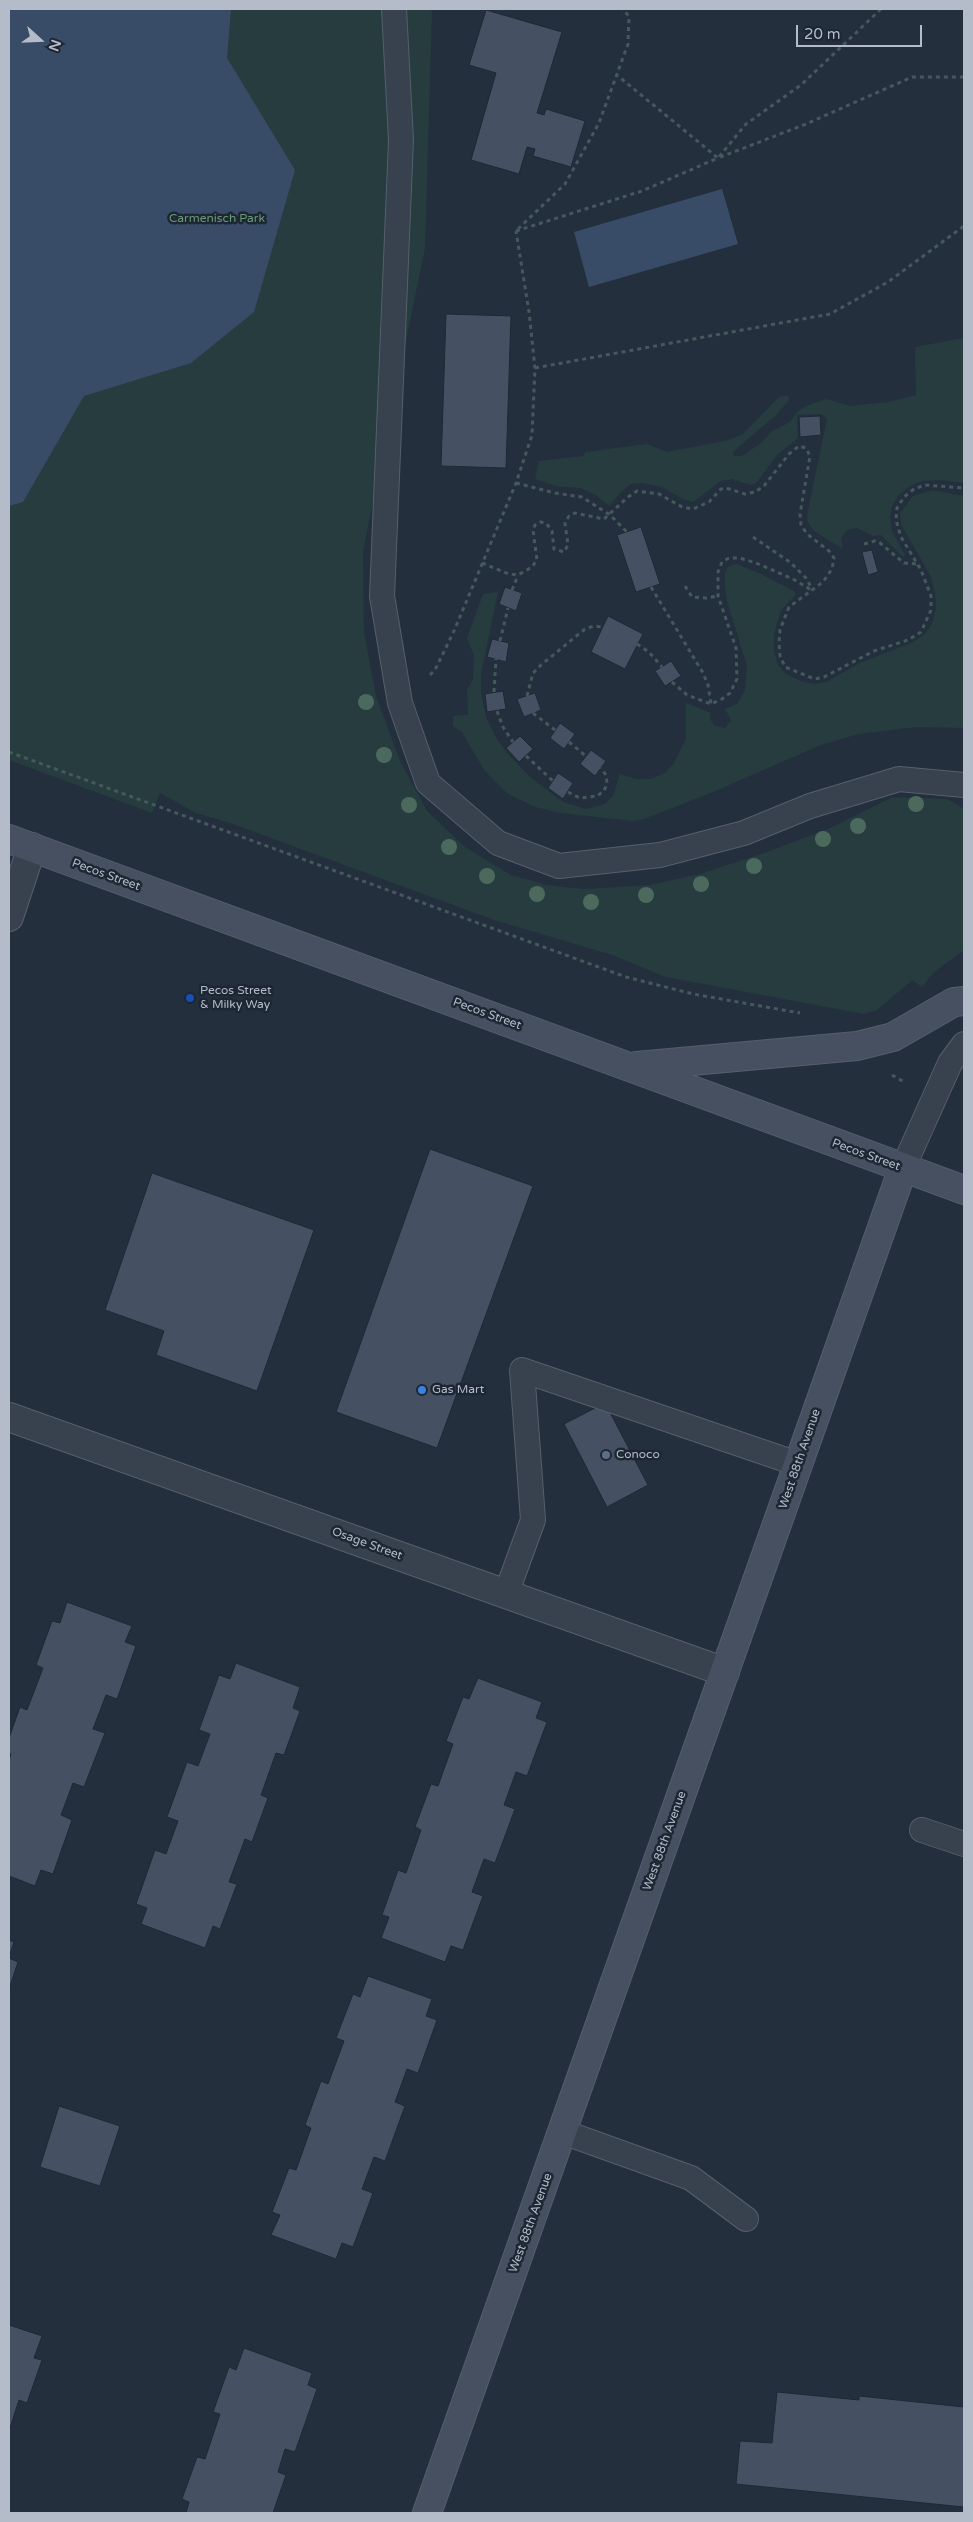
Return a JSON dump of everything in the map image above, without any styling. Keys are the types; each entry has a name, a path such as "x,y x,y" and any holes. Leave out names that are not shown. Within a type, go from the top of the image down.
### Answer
{"main road":[{"name":"Pecos Street","path":"21,843 964,1190"},
{"path":"630,1067 857,1046 893,1036 954,1002 964,1000"},
{"name":"West 88th Avenue","path":"427,2513 903,1168"}],"street":[{"path":"9,917 21,843"},
{"name":"Osage Street","path":"9,1417 725,1672"}],"lane":[{"path":"394,9 401,140 382,596 400,703 428,783 498,843 559,866 660,855 744,834 810,806 899,779 964,785"},
{"path":"903,1168 950,1063 964,1044"},
{"path":"506,1594 533,1520 522,1370 798,1464"},
{"path":"922,1830 964,1844"},
{"path":"563,2132 691,2178 746,2219"}],"path":[{"path":"516,232 566,184 599,123 618,76 628,44 629,16 622,9"},
{"path":"718,158 746,124 801,85 881,9"},
{"path":"618,76 718,158"},
{"path":"516,232 642,191 718,158 806,124 912,77 961,79 964,77"},
{"path":"535,368 830,314 888,282 964,226"},
{"path":"400,703 435,670 516,483 532,435 535,368 530,312 516,232"},
{"path":"512,590 518,575 532,567 537,560 533,530 535,525 540,522 546,523 552,531 554,549 564,552 568,545 565,523 569,516 575,513 604,519 637,491 658,494 682,507 692,509 709,502 721,489 726,488 745,494 756,492 764,486 789,454 799,446 806,448 810,456 800,514 802,525 807,534 829,551 834,558 832,570 823,582 789,607 780,630 780,656 785,667 815,679 824,678 874,651 908,640 921,632 931,610 931,596 917,564 901,537 896,520 897,508 904,497 925,485 964,488"},
{"path":"516,483 555,493 582,497 610,515 627,532"},
{"path":"753,537 799,570 807,578 813,590"},
{"path":"864,544 876,541 904,563 917,564"},
{"path":"672,682 687,696 711,704 730,693 737,679 736,648 718,596 718,572 722,562 729,558 740,558 793,579 813,590"},
{"path":"482,563 518,575"},
{"path":"685,586 692,597 706,598 718,596"},
{"path":"651,587 703,673 708,685 711,704"},
{"path":"500,641 508,608"},
{"path":"527,696 533,673 541,665 585,629 594,626 603,627"},
{"path":"637,644 649,652 662,667"},
{"path":"494,692 496,659"},
{"path":"498,711 503,727 513,742"},
{"path":"533,713 555,730"},
{"path":"569,742 586,757"},
{"path":"9,752 626,976 693,994 804,1014"},
{"path":"526,756 553,781"},
{"path":"568,792 580,798 597,796 604,791 607,783 606,775 601,768"}],"green space":[{"name":"Carmenisch Park","path":"9,9 432,9 425,248 363,551 364,632 376,696 401,763 427,811 465,847 511,875 546,885 583,889 650,885 700,874 767,852 830,828 893,797 947,799 964,809 964,950 933,973 922,987 912,980 877,1010 864,1014 666,977 612,955 494,920 233,824 196,813 160,793 152,813 9,760"},
{"path":"964,338 964,483 940,480 922,481 910,486 899,495 892,506 890,517 892,531 905,555 903,557 881,535 873,536 857,528 847,530 841,538 843,549 817,533 810,526 807,520 808,510 827,419 821,414 797,415 798,438 777,455 756,483 750,485 732,479 721,481 693,502 683,499 662,487 642,483 631,484 609,506 596,495 581,488 556,486 535,479 539,461 584,456 585,452 647,444 667,452 729,440 743,434 779,397 788,395 789,400 777,414 733,452 734,456 742,456 761,443 771,432 790,422 798,411 808,405 826,399 850,406 888,402 916,395 915,347"},
{"path":"933,490 964,496 964,728 917,727 858,734 821,745 713,792 644,819 633,821 561,813 535,807 508,794 484,770 462,732 453,726 453,716 468,715 467,689 473,680 474,656 467,638 483,594 498,592 481,674 481,693 486,717 495,736 507,753 530,777 563,802 586,809 605,804 613,796 620,774 636,779 651,779 665,773 674,763 686,739 686,703 711,713 710,719 715,726 725,728 731,720 725,709 737,704 745,690 747,666 727,601 725,573 728,567 736,564 759,573 794,591 796,594 781,611 774,636 774,652 778,665 786,674 800,681 814,684 826,682 860,663 911,643 924,635 932,624 936,608 935,593 931,577 901,524 900,513 913,496"}],"water":[{"path":"9,9 231,9 227,58 295,170 254,312 191,363 84,396 23,502 9,506"},
{"path":"722,189 738,244 589,287 574,232"}],"building":[{"path":"486,10 562,32 537,113 544,115 546,109 585,121 571,167 533,156 535,149 527,147 519,174 471,160 496,73 469,65"},
{"path":"446,314 511,316 506,468 441,466"},
{"path":"820,416 821,435 800,437 799,417"},
{"path":"641,527 660,584 636,592 617,535"},
{"path":"872,550 878,572 868,575 862,552"},
{"path":"505,587 522,593 516,611 499,604"},
{"path":"608,616 643,634 625,669 591,652"},
{"path":"492,639 509,643 506,662 487,657"},
{"path":"671,661 681,676 665,686 655,671"},
{"path":"503,691 506,709 487,712 485,694"},
{"path":"535,693 541,710 524,717 517,699"},
{"path":"560,723 575,734 564,749 550,738"},
{"path":"520,736 533,749 519,762 506,748"},
{"path":"591,750 606,761 595,776 580,764"},
{"path":"558,773 573,783 563,799 548,788"},
{"path":"430,1149 533,1186 437,1448 336,1412"},
{"path":"152,1173 314,1230 257,1391 156,1355 164,1331 105,1310"},
{"name":"Conoco","path":"605,1403 648,1485 607,1507 564,1424"},
{"path":"67,1602 132,1626 125,1642 136,1646 117,1699 106,1695 93,1729 105,1733 84,1787 73,1783 61,1815 72,1820 53,1874 41,1870 35,1886 9,1876 9,1760 11,1754 9,1753 9,1738 20,1707 27,1710 43,1668 36,1665 52,1621 60,1623"},
{"path":"236,1663 300,1687 293,1708 300,1711 284,1755 276,1753 261,1795 268,1798 252,1842 245,1839 229,1882 237,1884 220,1929 213,1926 205,1948 141,1924 147,1908 136,1904 155,1850 166,1854 178,1821 167,1817 187,1762 198,1766 210,1734 199,1730 219,1675 230,1679"},
{"path":"478,1678 542,1702 536,1718 547,1722 527,1776 516,1772 504,1805 515,1809 495,1863 484,1859 472,1892 483,1896 463,1950 451,1946 445,1962 381,1938 389,1917 382,1915 398,1870 406,1873 421,1830 415,1827 431,1784 438,1786 453,1744 446,1741 463,1697 469,1699"},
{"path":"9,1940 14,1942 9,1957"},
{"path":"9,1958 18,1962 9,1989"},
{"path":"368,1976 432,1999 426,2016 437,2020 418,2073 407,2069 395,2102 405,2106 385,2161 374,2157 362,2189 373,2193 353,2247 342,2243 336,2259 271,2235 280,2215 272,2212 289,2168 296,2170 311,2128 305,2125 321,2081 328,2084 344,2041 336,2038 353,1994 360,1997"},
{"path":"59,2106 120,2126 100,2186 40,2167"},
{"path":"9,2325 42,2336 34,2358 42,2360 27,2403 19,2400 9,2431"},
{"path":"244,2348 312,2373 308,2385 317,2389 295,2452 285,2449 278,2472 286,2475 273,2513 186,2513 189,2502 182,2499 197,2457 205,2459 220,2414 213,2412 229,2367 236,2370"},
{"path":"777,2392 859,2400 859,2396 964,2407 964,2507 736,2484 740,2441 772,2443"}],"place":[{"name":"Pecos Street & Milky Way","path":"190,998"},
{"name":"Gas Mart","path":"422,1390"},
{"name":"Conoco","path":"606,1455"}]}
